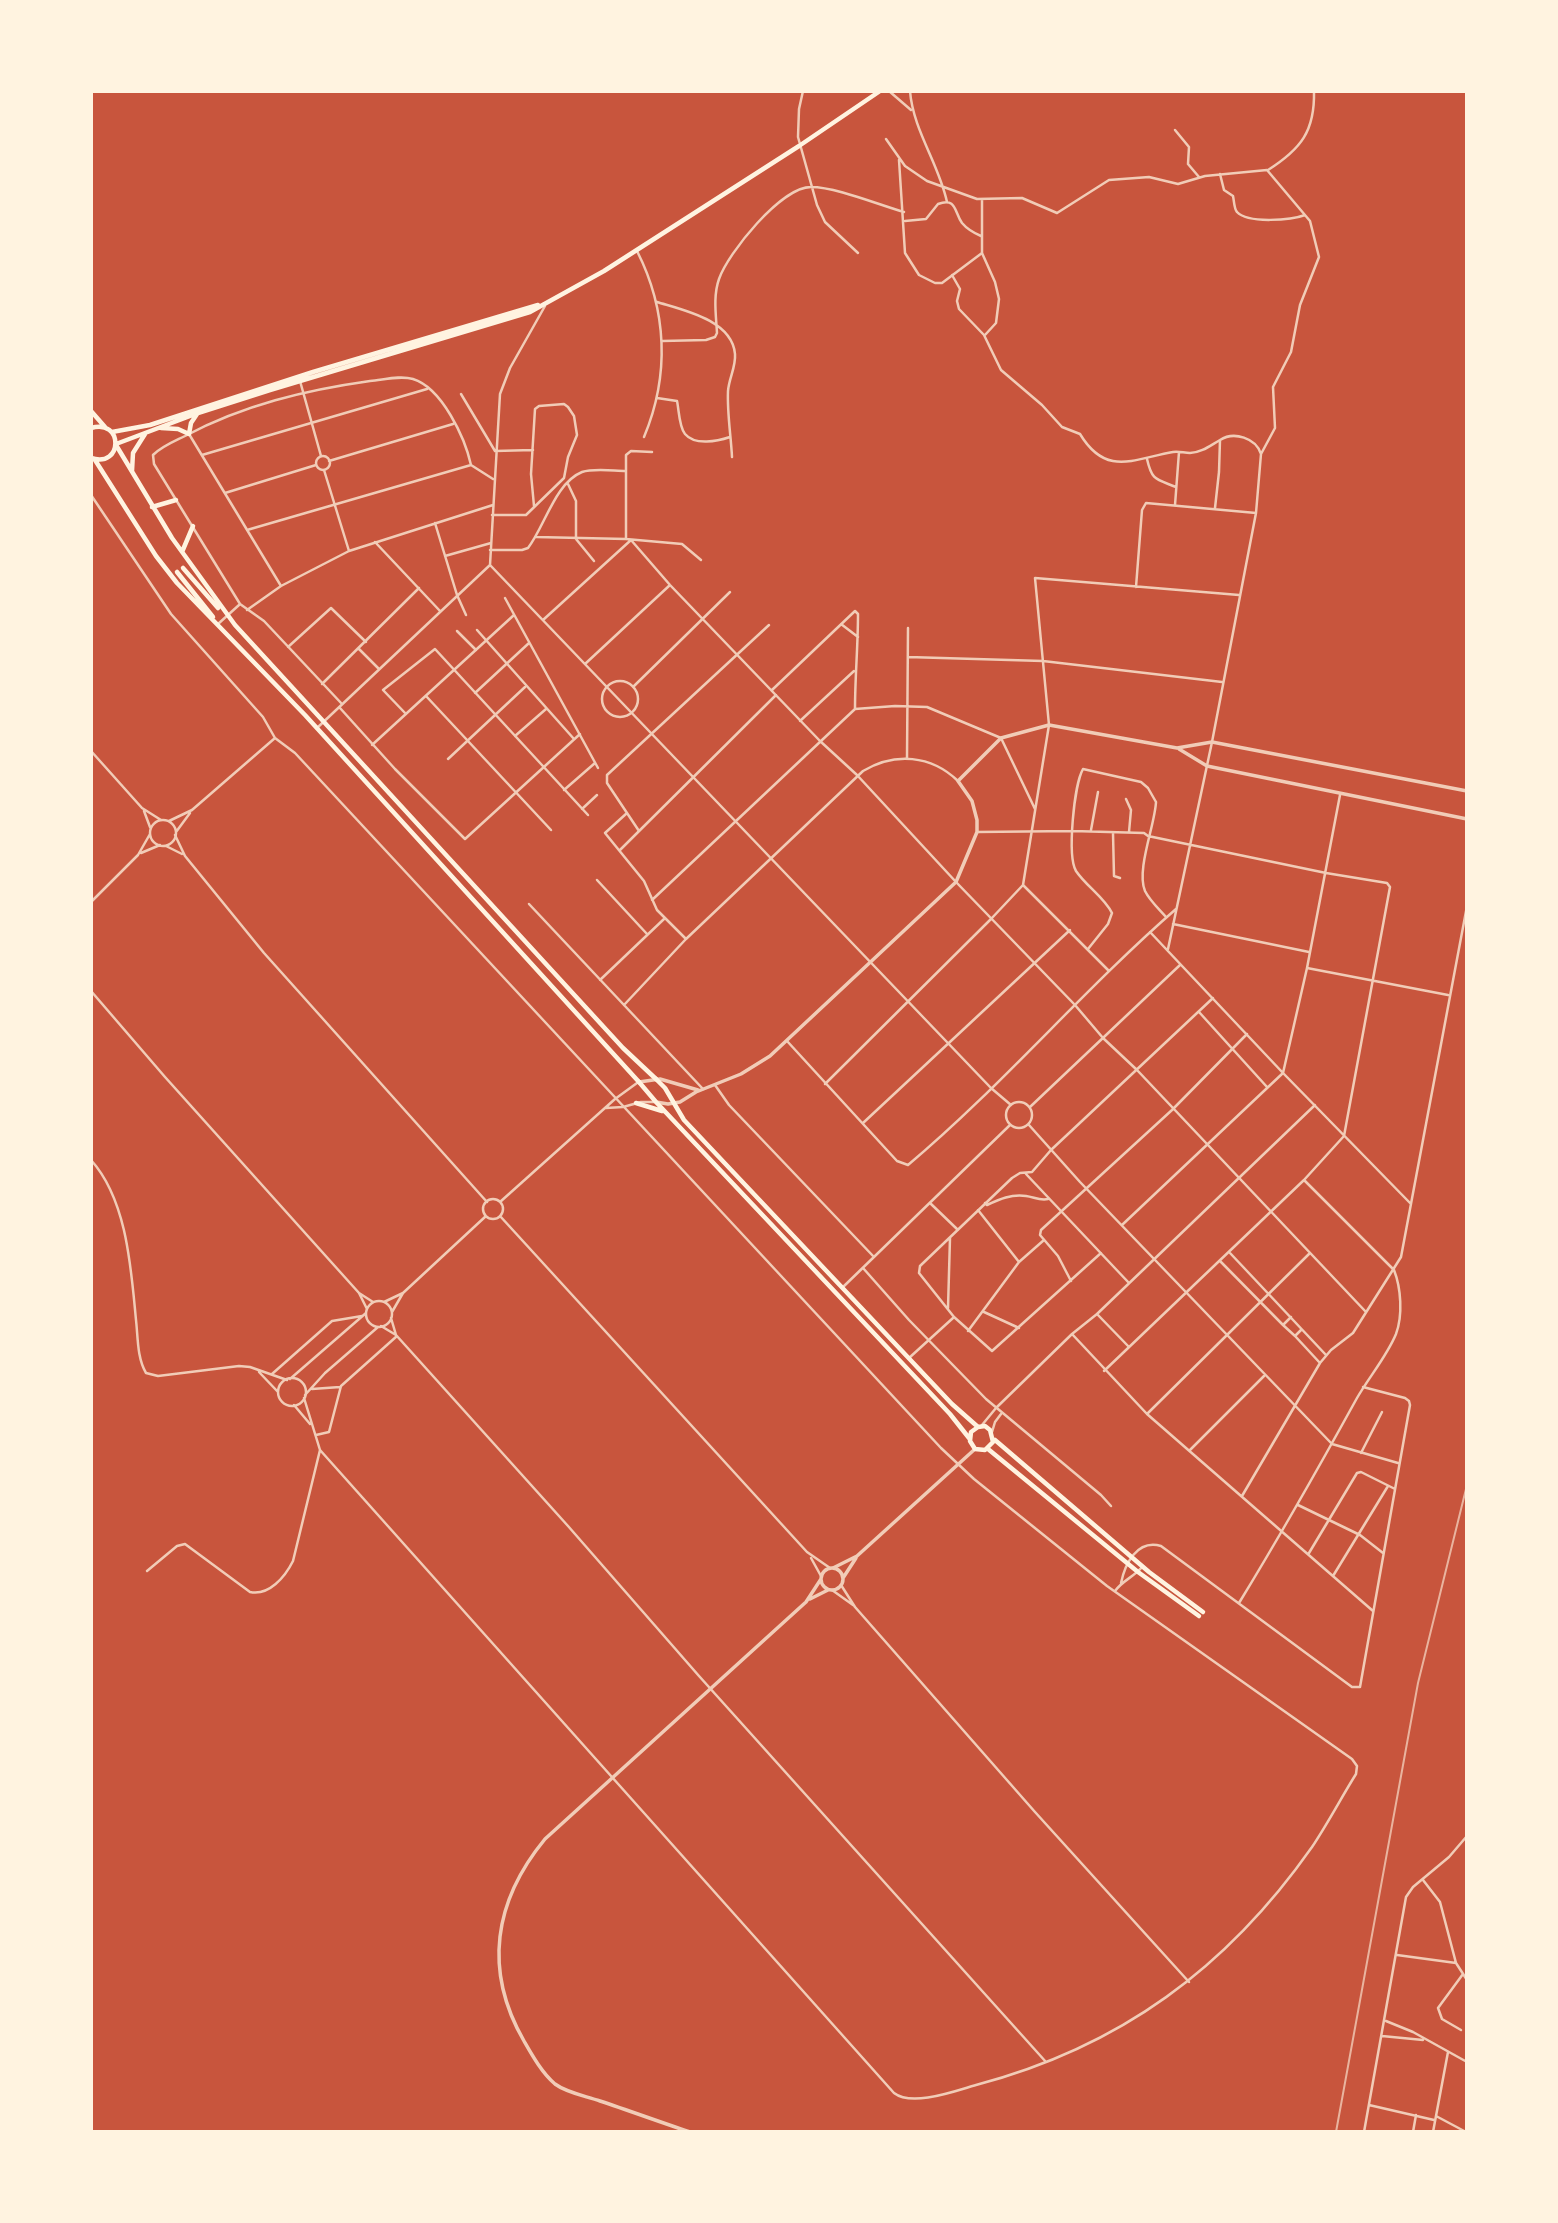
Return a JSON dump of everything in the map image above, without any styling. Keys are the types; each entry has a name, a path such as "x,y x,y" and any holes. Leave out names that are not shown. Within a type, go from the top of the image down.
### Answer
{"main road":[{"path":"116,444 198,414 513,318 546,304 604,271 880,91"},
{"path":"112,432 139,428 313,372 546,304"},
{"path":"91,411 112,432 116,444 152,507 181,553 227,615 623,1048 656,1079 684,1120 958,1410 992,1432 994,1439 1201,1614 1138,1572 988,1449 975,1449 970,1438 950,1414 667,1114 317,728 163,566 92,459 108,457 116,444"},
{"path":"158,428 178,429 189,434 191,423 198,414"},
{"path":"91,428 106,428"},
{"path":"133,475 133,453 146,433"},
{"path":"152,507 176,500"},
{"path":"181,553 193,526"},
{"path":"183,568 203,593 227,615"},
{"path":"177,572 218,624"},
{"path":"636,1103 667,1114"},
{"path":"970,1438 971,1432 980,1426"},
{"path":"988,1449 994,1439"}],"street":[{"path":"803,91 798,118 799,146 812,187 825,222 858,253"},
{"path":"889,91 914,113"},
{"path":"909,91 914,113 947,202"},
{"path":"886,139 899,160 918,177 944,189 982,200 1022,198 1057,213 1109,180 1149,177 1178,184 1199,177 1267,170 1289,156 1312,124 1314,91"},
{"path":"1175,130 1189,147 1188,164 1199,177"},
{"path":"899,160 905,250 917,274 942,283 982,253"},
{"path":"1261,454 1275,428 1273,387 1291,352 1300,305 1319,257 1314,231 1306,215 1267,170"},
{"path":"1220,174 1224,190 1233,195 1236,210 1240,214 1266,221 1306,215"},
{"path":"662,341 711,339 717,333 716,288 719,278 767,214 795,191 812,187 827,189 904,212"},
{"path":"982,200 982,253 995,282 999,299 996,323 984,335"},
{"path":"904,222 926,219 938,204 947,202 954,206 967,228 981,236"},
{"path":"636,249 649,275 657,302 662,341 661,379 644,437"},
{"path":"952,275 960,289 957,301 959,309 984,335 1001,370 1042,405 1062,427 1080,434 1096,455 1115,461 1147,459 1179,451 1195,452 1229,435 1252,441 1259,447 1261,454 1256,513 1212,742 1168,949"},
{"path":"657,302 690,313 728,335 735,360 728,392 732,457"},
{"path":"546,304 503,385 498,405 490,565 991,1088 1011,1105"},
{"path":"493,479 471,466 466,446 455,423 427,389 407,377 303,392 235,413 158,450 152,458 240,604 264,621 372,744 465,839 579,734"},
{"path":"300,381 321,456"},
{"path":"202,455 427,389"},
{"path":"461,394 495,451"},
{"path":"657,398 677,401 684,432 688,436 709,441 731,436"},
{"path":"492,515 526,516 566,476 568,457 577,435 574,416 566,405 537,407 531,481 534,506"},
{"path":"329,461 455,423"},
{"path":"189,434 281,586"},
{"path":"1214,508 1220,440"},
{"path":"495,451 533,450"},
{"path":"1175,505 1179,451"},
{"path":"652,452 629,452 626,455 628,539 820,741 857,775 1103,1038 1137,1070 1366,1312"},
{"path":"321,456 325,456 329,461"},
{"path":"316,465 321,456"},
{"path":"1147,459 1153,478 1177,487"},
{"path":"324,470 329,461"},
{"path":"225,493 316,465"},
{"path":"316,465 320,470 324,470"},
{"path":"247,530 471,466"},
{"path":"324,470 349,551"},
{"path":"490,550 524,550 536,537 556,496 585,471 626,471"},
{"path":"568,484 576,497 576,539 594,561"},
{"path":"91,495 171,614 263,717 275,738 295,753 958,1465 1115,1591 1352,1759 1357,1766 1356,1774 1328,1822 1291,1876 1236,1940 1189,1982 1116,2029 1046,2062 946,2093 913,2099 897,2096 320,1450 302,1383 239,1366 158,1376 146,1373 140,1360 131,1276 118,1206 107,1180 91,1160"},
{"path":"1136,587 1143,505 1146,503 1256,513"},
{"path":"247,610 281,586 349,551 493,505"},
{"path":"435,523 457,595 466,615"},
{"path":"536,537 628,539 682,544 701,560"},
{"path":"543,620 628,539"},
{"path":"376,542 441,611"},
{"path":"445,556 491,543"},
{"path":"317,728 490,565"},
{"path":"825,1084 1023,885 1049,725 1035,578 1239,596"},
{"path":"585,664 670,585"},
{"path":"322,684 419,588"},
{"path":"633,687 730,593"},
{"path":"505,598 598,768"},
{"path":"218,624 240,604"},
{"path":"288,647 331,608 366,642"},
{"path":"772,690 853,612 857,612 855,709"},
{"path":"372,744 514,615"},
{"path":"841,624 858,637"},
{"path":"639,831 607,783 606,777 769,625"},
{"path":"907,758 908,628"},
{"path":"477,630 574,739"},
{"path":"457,631 476,650"},
{"path":"475,693 530,643"},
{"path":"359,649 379,669"},
{"path":"406,714 383,690 435,649 588,815"},
{"path":"908,657 1043,660 1223,682"},
{"path":"800,720 855,670"},
{"path":"620,681 633,687 638,700 632,713 619,717 607,712 602,699 607,687 620,681"},
{"path":"448,759 526,686"},
{"path":"620,850 776,695"},
{"path":"426,696 551,830"},
{"path":"652,900 855,709 908,705 939,710 1001,738 1035,809"},
{"path":"515,736 546,709"},
{"path":"958,781 1001,738 1049,725 1177,748 1212,742 1467,791"},
{"path":"138,855 172,842 192,810 275,738"},
{"path":"1177,748 1207,766 1467,819"},
{"path":"91,751 142,808 162,820 169,821 192,810"},
{"path":"606,1108 636,1103 673,1104 756,1065 787,1041 956,882 977,832 972,801 958,781 941,767 918,759 883,761 857,775 686,939 624,1005"},
{"path":"564,790 595,762"},
{"path":"1088,949 1108,924 1112,913 1074,868 1073,809 1081,771 1086,769 1130,778 1148,788 1156,802 1143,883 1148,896 1166,917"},
{"path":"1090,831 1098,792"},
{"path":"1122,1225 1283,1073 1307,968 1340,794"},
{"path":"582,809 597,795"},
{"path":"1126,799 1131,810 1129,832"},
{"path":"142,808 153,841 185,856"},
{"path":"627,813 605,833 643,881 664,918 686,939"},
{"path":"150,828 155,822 162,820"},
{"path":"169,821 174,826 185,856 264,953 486,1202"},
{"path":"1113,831 1114,876 1120,878"},
{"path":"977,832 1144,833 1326,873 1387,883 1390,887 1344,1136 1304,1180 1104,1371"},
{"path":"91,902 138,855 150,834"},
{"path":"597,880 648,934"},
{"path":"1023,885 1110,971"},
{"path":"529,904 701,1090"},
{"path":"1242,1496 1320,1363 1349,1337 1401,1257 1467,906"},
{"path":"787,1041 897,1161 908,1165 1176,909"},
{"path":"600,980 664,918"},
{"path":"1173,924 1309,952"},
{"path":"862,1124 1070,930"},
{"path":"1150,932 1411,1204"},
{"path":"1030,1107 1180,965"},
{"path":"1307,968 1449,995"},
{"path":"91,991 164,1077 359,1293 373,1302 383,1302 403,1293"},
{"path":"1101,1252 992,1351 954,1317 924,1281 919,1270 920,1266 1012,1178 1020,1173 1032,1172 1051,1150 1213,998"},
{"path":"1199,1011 1267,1087"},
{"path":"1071,1280 1040,1231 1172,1110 1247,1034"},
{"path":"500,1202 615,1099 639,1082 656,1079 701,1090"},
{"path":"715,1085 729,1105 874,1257"},
{"path":"1018,1102 1030,1107 1032,1118 1029,1125 1019,1129 1010,1125 1006,1113 1011,1105 1018,1102"},
{"path":"980,1426 1072,1334 1097,1314 1315,1105"},
{"path":"842,1288 1010,1125"},
{"path":"1029,1125 1332,1444 1398,1463"},
{"path":"1026,1173 1129,1283"},
{"path":"1238,1604 1283,1531 1398,1327 1399,1304 1394,1270 1304,1180"},
{"path":"985,1203 987,1205 1009,1196 1028,1196 1044,1201 1049,1199"},
{"path":"493,1199 500,1202 503,1210 500,1216 492,1219 486,1216 483,1209 486,1202 493,1199"},
{"path":"930,1202 958,1230"},
{"path":"978,1210 1019,1262"},
{"path":"397,1336 391,1312 403,1293 486,1216"},
{"path":"500,1216 807,1552 823,1586 855,1607"},
{"path":"948,1310 950,1238"},
{"path":"968,1331 1019,1262 1044,1240"},
{"path":"1229,1252 1326,1355"},
{"path":"1147,1414 1310,1253"},
{"path":"1220,1261 1320,1363"},
{"path":"863,1268 929,1341 1002,1414 1111,1507"},
{"path":"359,1293 369,1322 397,1336 1046,2062"},
{"path":"278,1392 280,1386 362,1316 373,1302"},
{"path":"383,1302 391,1312"},
{"path":"984,1311 1019,1328"},
{"path":"1097,1314 1129,1347"},
{"path":"272,1374 332,1321 362,1316"},
{"path":"909,1358 954,1317"},
{"path":"1283,1325 1291,1317"},
{"path":"257,1370 278,1392 284,1404 294,1405 305,1397 325,1373 391,1318"},
{"path":"1294,1336 1303,1329"},
{"path":"1072,1334 1147,1414 1374,1612"},
{"path":"315,1435 329,1432 340,1387 397,1336"},
{"path":"1190,1450 1265,1375"},
{"path":"310,1389 340,1387"},
{"path":"1115,1591 1132,1557 1146,1546 1161,1546 1355,1688 1361,1685 1409,1401 1363,1387"},
{"path":"294,1405 312,1426"},
{"path":"1361,1452 1382,1412"},
{"path":"992,1432 995,1422 1002,1414"},
{"path":"975,1449 857,1556 841,1585 855,1607 1011,1785 1189,1982"},
{"path":"147,1571 177,1546 188,1545 250,1592 265,1591 285,1576 293,1561 320,1450"},
{"path":"1309,1553 1357,1473 1361,1472 1395,1489"},
{"path":"1333,1577 1388,1486"},
{"path":"1298,1505 1360,1535 1383,1553"},
{"path":"807,1552 839,1571 843,1578"},
{"path":"690,2132 556,2084 536,2060 512,2015 501,1978 498,1950 507,1902 519,1874 545,1839 806,1602 824,1571 857,1556"},
{"path":"1121,1583 1143,1566"},
{"path":"806,1602 841,1585"},
{"path":"1364,2132 1406,1897 1422,1879 1449,1857 1467,1836"},
{"path":"1422,1879 1440,1902 1456,1963 1467,1980"},
{"path":"1397,1955 1456,1963"},
{"path":"1461,2030 1442,2019 1438,2008 1462,1974"},
{"path":"1385,2020 1467,2062"},
{"path":"1382,2036 1427,2040"},
{"path":"1433,2132 1448,2052"},
{"path":"1369,2105 1436,2118 1466,2132"},
{"path":"1413,2132 1416,2115"}],"railway":[{"path":"1336,2132 1418,1683 1467,1485"}]}
